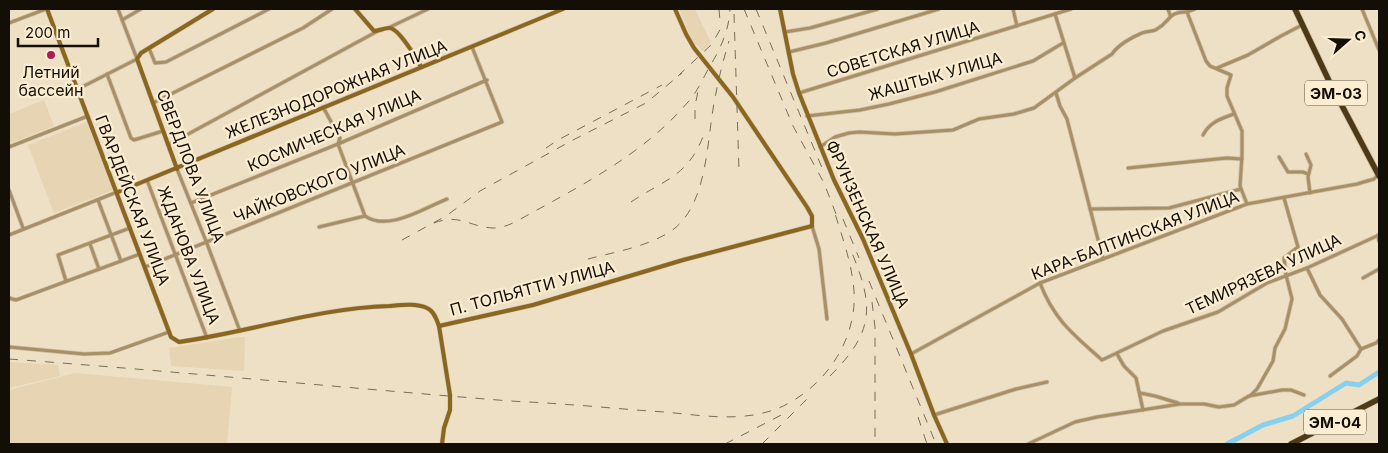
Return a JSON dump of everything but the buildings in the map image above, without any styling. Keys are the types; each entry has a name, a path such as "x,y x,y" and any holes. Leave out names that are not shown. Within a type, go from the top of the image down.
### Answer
{"highway":[{"name":"ЭМ-03","path":"1295,9 1301,26 1379,175"},
{"name":"ЭМ-04","path":"1292,444 1379,399"}],"street":[{"path":"9,23 47,9"},
{"name":"ГВАРДЕЙСКАЯ УЛИЦА","path":"47,9 118,192 169,332"},
{"name":"СВЕРДЛОВА УЛИЦА","path":"118,9 240,332"},
{"path":"122,20 141,9"},
{"path":"78,89 137,59 141,53 213,9"},
{"path":"149,48 155,63 166,62 269,9"},
{"path":"153,103 304,28 332,9"},
{"path":"355,9 371,30 376,32"},
{"path":"168,145 376,32 428,9"},
{"name":"ЖЕЛЕЗНОДОРОЖНАЯ УЛИЦА","path":"118,192 563,9"},
{"path":"675,9 694,48 733,98 812,216 812,226 819,249 827,319"},
{"name":"ФРУНЗЕНСКАЯ УЛИЦА","path":"780,9 792,74 799,93 820,147 911,354 947,444"},
{"path":"785,32 810,28 878,9"},
{"path":"789,52 826,44 939,9"},
{"path":"1013,9 1018,26"},
{"name":"СОВЕТСКАЯ УЛИЦА","path":"799,93 1071,9"},
{"path":"1168,9 1170,15"},
{"path":"820,147 835,137 859,132 895,134 953,130 979,119 1014,114 1034,108 1112,54 1116,49 1142,33 1157,30 1170,15 1195,9"},
{"path":"1362,9 1379,50"},
{"path":"1187,12 1206,61 1210,66 1231,74 1227,96 1242,131 1240,188 1247,204"},
{"path":"1055,14 1075,78"},
{"path":"1217,68 1248,55 1301,26"},
{"path":"388,28 394,29 415,54 421,67"},
{"name":"ЖАШТЫК УЛИЦА","path":"808,116 860,110 917,97 1033,61 1064,43"},
{"path":"472,46 487,80"},
{"path":"106,74 131,138 134,140 163,131"},
{"name":"ЧАЙКОВСКОГО УЛИЦА","path":"145,267 502,122 487,80"},
{"name":"КОСМИЧЕСКАЯ УЛИЦА","path":"191,203 338,144 487,80"},
{"path":"1056,93 1067,120 1103,259"},
{"path":"323,107 340,138 338,144 365,216 371,220 381,222 394,220 447,199"},
{"path":"1203,135 1208,126 1218,119 1234,114"},
{"path":"9,146 88,116"},
{"path":"1306,154 1311,165 1308,174 1310,193"},
{"path":"1279,157 1288,172 1308,174"},
{"path":"1128,168 1219,159 1242,159"},
{"name":"КАРА-БАЛТИНСКАЯ УЛИЦА","path":"911,354 1040,283 1247,204 1357,184 1374,179 1379,175"},
{"name":"ЖДАНОВА УЛИЦА","path":"148,180 207,338"},
{"name":"КАРА-БАЛТИНСКАЯ УЛИЦА","path":"1090,209 1169,208 1240,188"},
{"path":"9,190 11,202 23,228"},
{"path":"9,235 118,192"},
{"path":"1028,444 1075,422 1180,404 1234,405 1257,389 1273,361 1275,348 1285,329 1292,299 1284,258 1298,247 1284,198"},
{"path":"98,200 121,261"},
{"path":"319,227 365,216"},
{"name":"П. ТОЛЬЯТТИ УЛИЦА","path":"207,338 317,313 360,306 399,305 428,308 433,312 440,326 533,305 674,262 812,226"},
{"path":"66,281 57,256 131,228"},
{"path":"1378,235 1379,241"},
{"name":"ТЕМИРЯЗЕВА УЛИЦА","path":"1040,283 1045,297 1062,324 1102,360 1163,331 1218,312 1266,283 1307,268 1378,235"},
{"path":"90,244 99,269"},
{"path":"9,298 16,300 140,254"},
{"path":"1307,268 1320,295 1342,319 1361,349"},
{"path":"1363,278 1379,269"},
{"path":"440,326 450,395 450,410 444,428 442,444"},
{"path":"9,347 84,354 110,353 169,332 171,337 179,342 207,338"},
{"path":"1330,376 1357,356 1361,349 1379,340"},
{"path":"1117,354 1124,366 1136,378 1142,410"},
{"path":"934,415 1016,389 1047,382"},
{"path":"1249,396 1291,390 1304,395"},
{"path":"1140,393 1180,404"}],"shaded area":[{"path":"679,9 695,9 711,43 703,51 693,42"},
{"path":"44,100 54,126 9,144 9,114"},
{"path":"87,122 113,190 54,213 28,145"},
{"path":"245,337 244,371 171,366 169,348"},
{"path":"9,362 58,365 60,376 9,388"},
{"path":"75,373 232,387 227,444 9,444 9,390"}],"waterway":[{"path":"1227,444 1263,425 1293,416 1346,383 1359,385 1379,372"}],"railway":[{"path":"719,9 720,21"},
{"path":"434,223 451,219 485,227 496,228 505,226 586,183 630,154 670,121 695,93 721,46 728,24 730,9"},
{"path":"744,9 793,126 824,183 836,214"},
{"path":"756,9 825,175"},
{"path":"734,14 739,171"},
{"path":"678,76 712,44 722,26"},
{"path":"588,259 630,249 659,238 682,222 692,207 704,170 717,87 729,41"},
{"path":"402,240 446,216 480,191 573,140 646,103 682,73"},
{"path":"546,148 662,85"},
{"path":"695,119 698,91"},
{"path":"631,202 665,182 683,168 691,160 704,134"},
{"path":"9,359 506,401 728,417 760,414 775,410 789,403 816,383 838,356 851,325 854,308 853,280 849,259 833,207"},
{"path":"843,219 859,258"},
{"path":"830,376 855,346 862,333 866,319 864,289 852,253"},
{"path":"869,281 936,444"},
{"path":"872,302 875,327 875,444"},
{"path":"762,444 810,396"},
{"path":"725,444 789,411"},
{"path":"918,417 927,444"}],"place":[{"name":"Летний бассейн","path":"51,55"}]}
